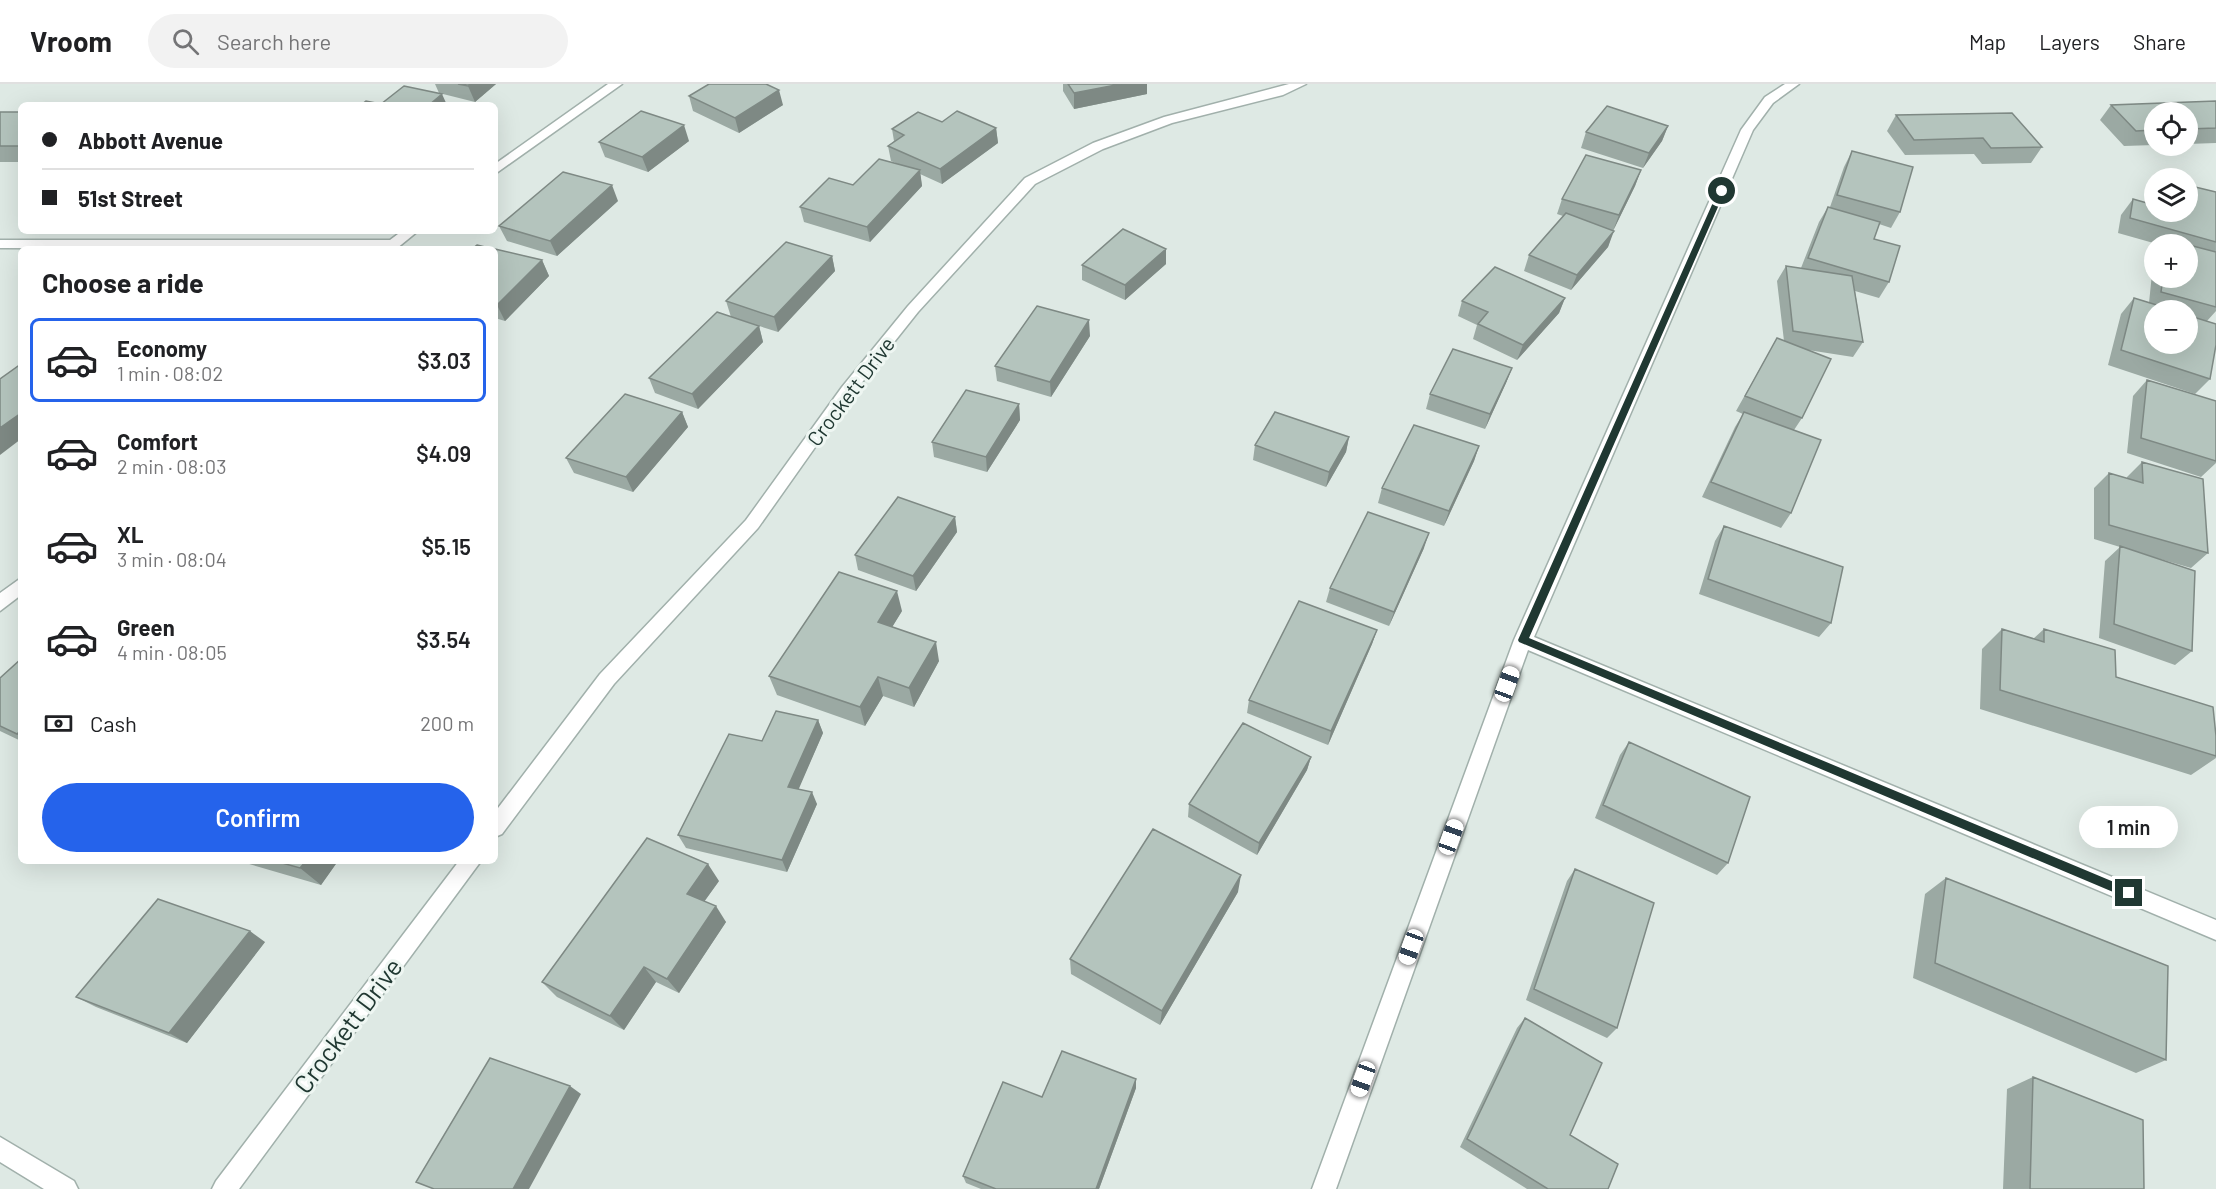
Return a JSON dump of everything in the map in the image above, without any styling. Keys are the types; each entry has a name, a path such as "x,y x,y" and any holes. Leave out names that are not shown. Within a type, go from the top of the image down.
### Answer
{"street":[{"path":"498,168 616,84"},
{"name":"Crockett Drive","path":"498,824 607,679 752,524 848,391 913,309 1030,182 1098,146 1158,124 1300,84"},
{"path":"1324,1189 1523,640 1747,130 1769,100 1792,84"},
{"path":"391,246 407,234"},
{"path":"0,244 260,246"},
{"path":"0,604 18,588"},
{"path":"1523,640 2216,930"},
{"name":"Crockett Drive","path":"224,1189 469,864"},
{"path":"0,1149 66,1189"}],"building":[{"path":"709,84 766,84 779,90 735,118 689,96"},
{"path":"1068,84 1121,84 1074,93"},
{"path":"404,86 442,94 433,102 384,102"},
{"path":"2216,101 2216,128 2198,129 2198,102 2190,102"},
{"path":"2144,104 2144,131 2136,131 2111,105"},
{"path":"1607,106 1668,126 1649,153 1586,132"},
{"path":"641,111 684,125 642,157 599,142"},
{"path":"957,111 996,128 940,169 888,146 904,135 892,129 918,112 942,122"},
{"path":"0,112 18,112 18,146 0,146"},
{"path":"2012,113 2042,147 1991,148 1983,138 1914,140 1896,115"},
{"path":"1852,151 1913,167 1900,212 1837,195"},
{"path":"1586,155 1641,170 1619,215 1562,199"},
{"path":"879,159 920,170 867,227 800,207 829,178 853,185"},
{"path":"563,172 612,185 550,241 499,226"},
{"path":"2198,188 2216,192 2216,242 2198,237 2198,234 2187,234 2144,222 2198,222"},
{"path":"2133,199 2144,202 2144,222 2130,218"},
{"path":"1828,207 1880,222 1874,239 1900,246 1889,282 1808,258"},
{"path":"1566,213 1614,231 1577,275 1529,255"},
{"path":"1123,229 1166,249 1125,285 1082,265"},
{"path":"786,242 832,256 774,317 726,301"},
{"path":"2198,247 2216,252 2216,307 2198,302 2198,300 2161,292 2162,288 2198,288"},
{"path":"498,250 542,260 498,304"},
{"path":"1786,266 1852,276 1863,342 1793,331"},
{"path":"1495,267 1565,298 1523,345 1478,324 1488,312 1462,301"},
{"path":"2134,298 2144,301 2144,354 2198,354 2198,318 2216,324 2216,345 2210,379 2121,350"},
{"path":"1037,306 1089,320 1050,382 995,366"},
{"path":"717,312 759,326 692,394 649,378"},
{"path":"1777,338 1831,359 1802,418 1745,396"},
{"path":"1453,349 1512,368 1490,414 1430,394"},
{"path":"18,366 18,415 0,428 0,379"},
{"path":"2147,380 2216,401 2216,461 2141,438"},
{"path":"966,390 1019,404 986,457 932,442"},
{"path":"625,394 682,412 626,477 566,458"},
{"path":"1275,412 1349,437 1329,472 1255,445"},
{"path":"1744,412 1821,440 1791,513 1711,482"},
{"path":"1414,425 1479,446 1449,511 1382,488"},
{"path":"2142,462 2203,479 2208,553 2109,525 2109,473 2143,483"},
{"path":"898,497 955,517 913,576 855,555"},
{"path":"1368,512 1429,533 1394,612 1330,588"},
{"path":"1724,526 1843,567 1831,623 1708,579"},
{"path":"2120,546 2195,571 2192,651 2114,624"},
{"path":"839,572 897,591 878,622 936,642 909,688 878,677 860,707 769,676"},
{"path":"1299,601 1377,630 1331,731 1249,700"},
{"path":"2002,629 2044,642 2044,629 2115,650 2116,677 2213,707 2216,756 2000,690"},
{"path":"18,662 17,734 0,726 0,678"},
{"path":"776,711 818,720 788,787 812,792 782,860 678,835 729,734 762,741"},
{"path":"1243,723 1311,757 1259,843 1189,804"},
{"path":"1629,742 1750,797 1728,863 1603,805"},
{"path":"1153,829 1241,875 1162,1011 1070,959"},
{"path":"647,838 708,864 687,894 716,906 667,979 644,967 610,1016 542,982"},
{"path":"286,864 303,864 300,868"},
{"path":"1575,869 1654,903 1617,1028 1534,989"},
{"path":"1946,878 2168,966 2166,1060 1935,963"},
{"path":"158,899 250,931 169,1033 76,997"},
{"path":"1525,1018 1602,1063 1570,1135 1618,1164 1608,1189 1548,1189 1467,1139"},
{"path":"1062,1051 1136,1079 1096,1189 996,1189 963,1176 1003,1082 1042,1097"},
{"path":"490,1058 570,1086 513,1189 434,1189 416,1182"},
{"path":"2033,1077 2143,1120 2144,1189 2030,1189"}],"route":[{"path":"1722,191 1523,640 2129,893"}]}
